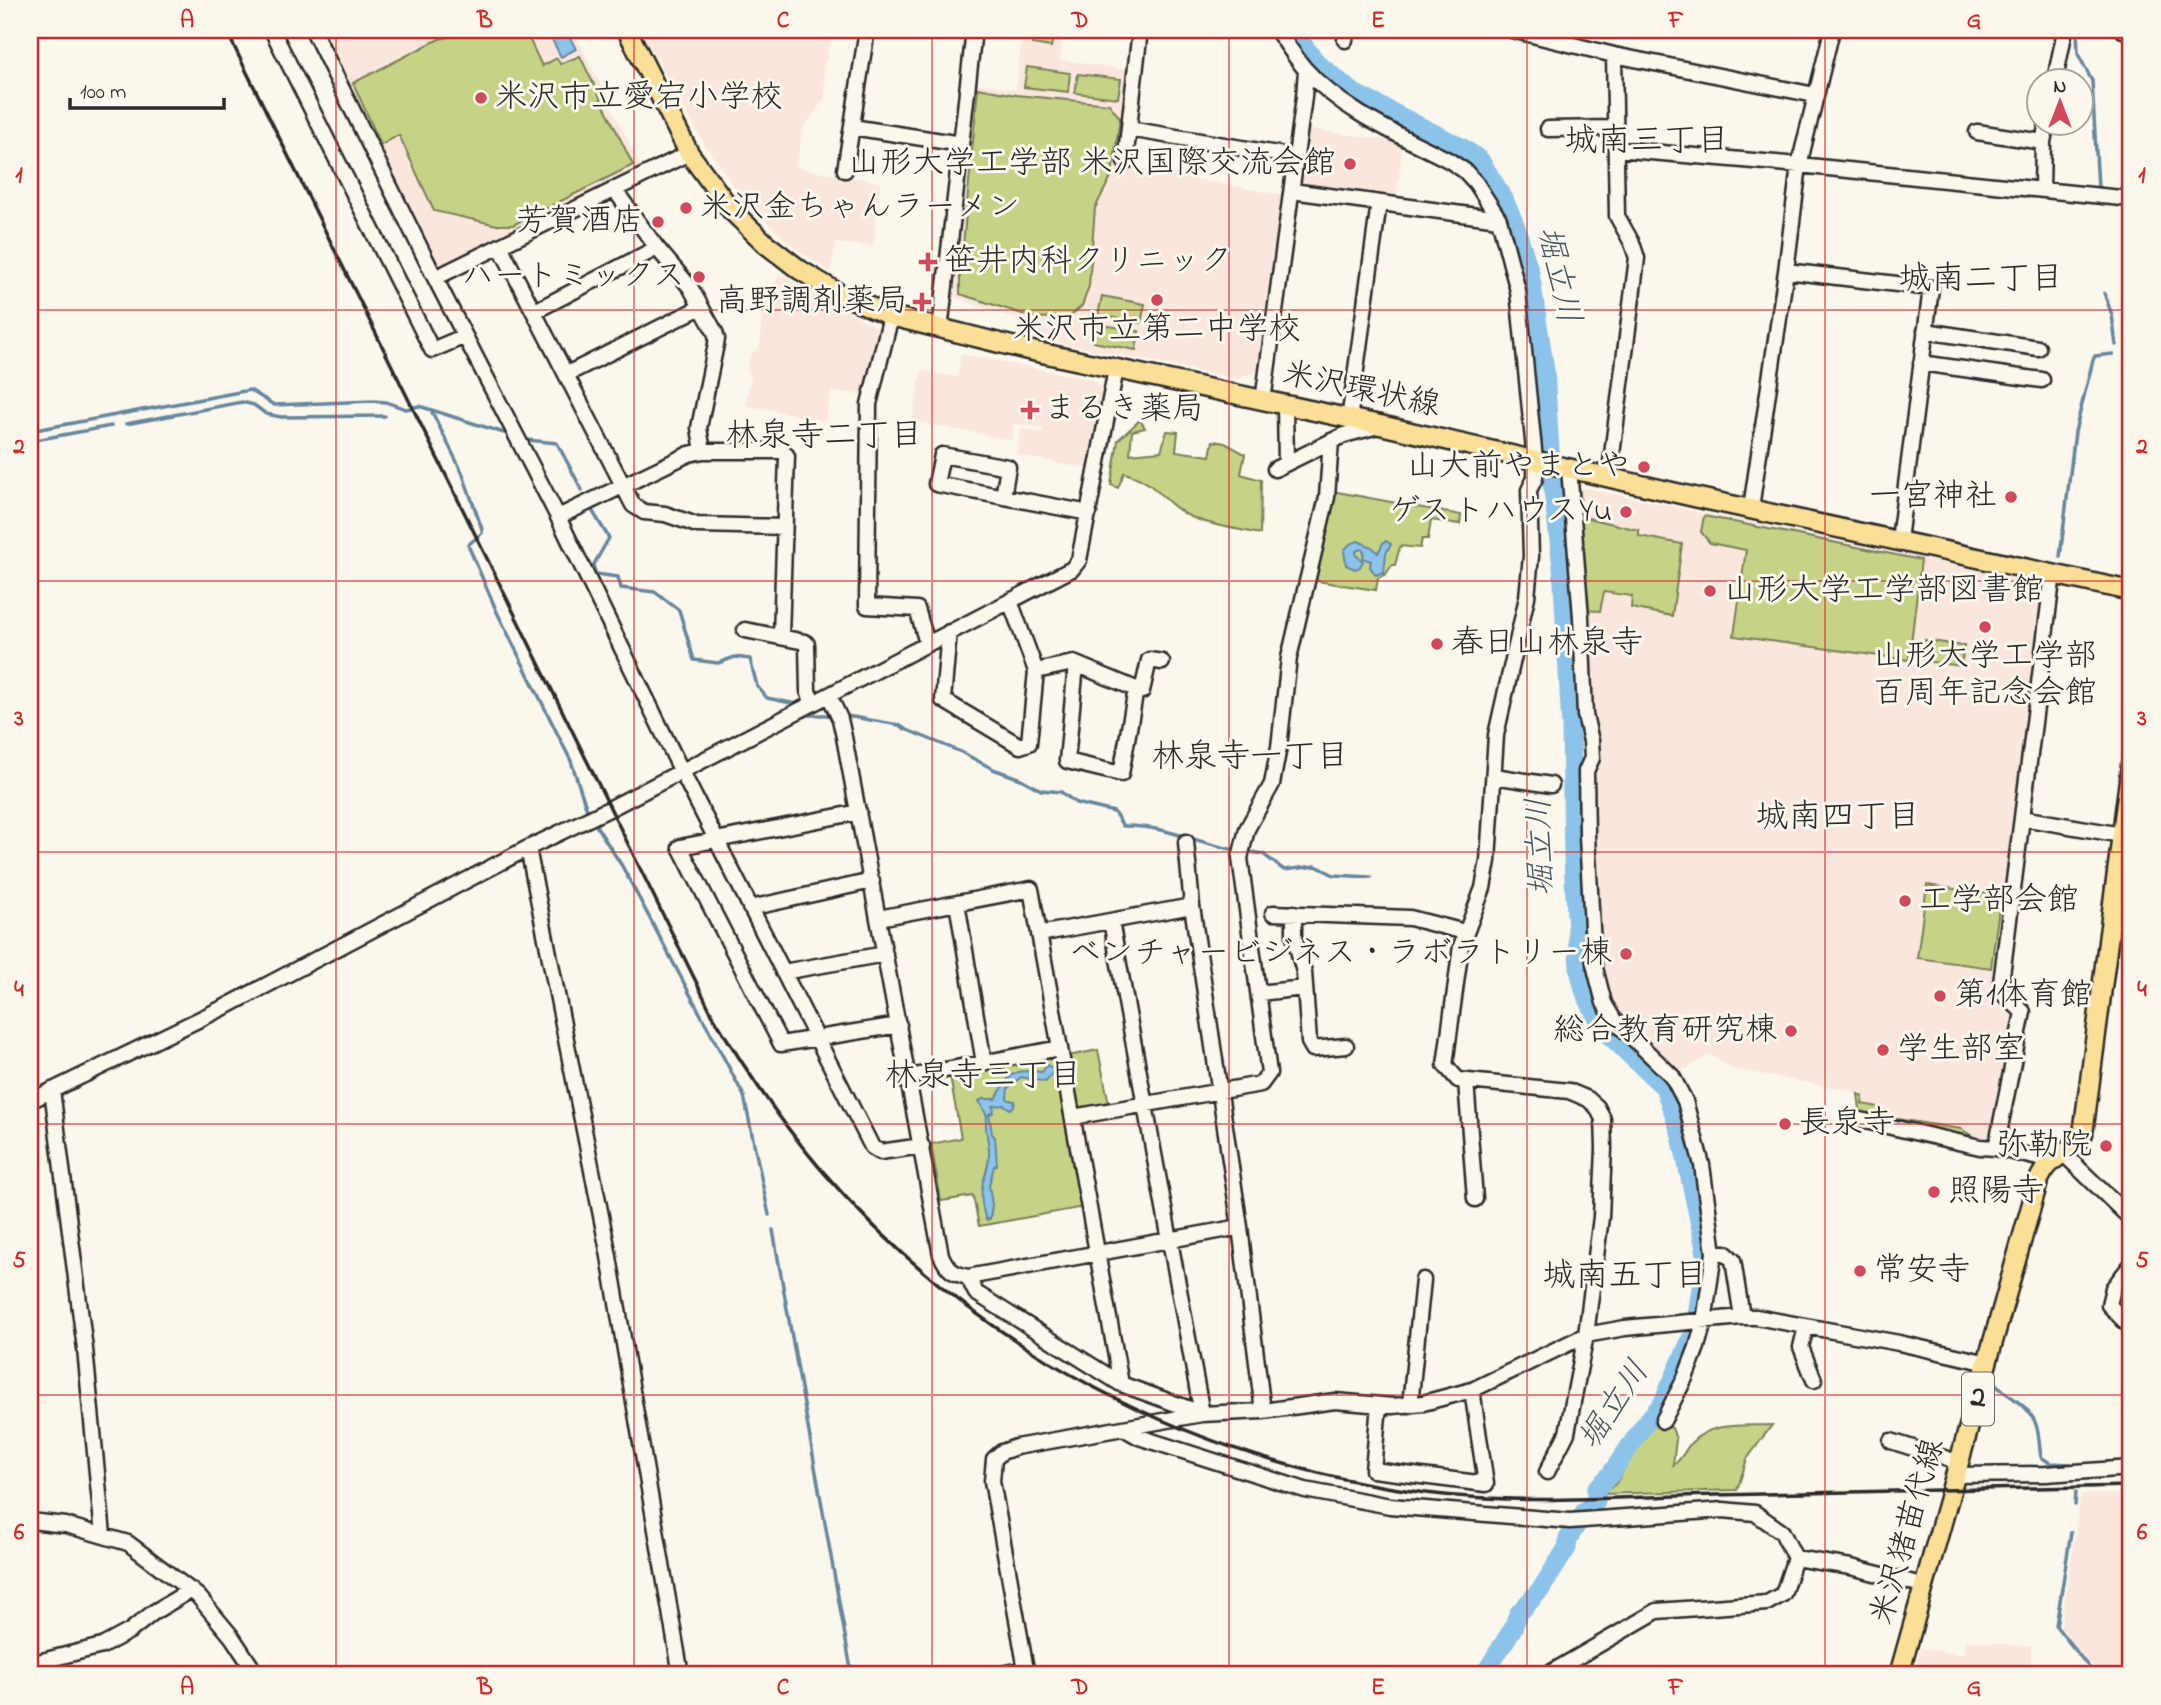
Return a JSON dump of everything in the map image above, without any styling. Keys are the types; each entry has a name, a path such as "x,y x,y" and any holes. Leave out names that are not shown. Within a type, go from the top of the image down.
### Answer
{"main road":[{"name":"米沢環状線","path":"627,30 689,153 731,210 782,258 840,295 891,316 940,330 2131,591"},
{"name":"米沢猪苗代線","path":"1899,1675 2038,1182 2046,1166 2078,1143 2083,1134 2131,768"}],"street":[{"path":"272,30 432,350 465,336"},
{"path":"313,30 435,278 558,517 750,908 872,1147 880,1152 922,1146"},
{"path":"845,170 867,30"},
{"path":"940,330 974,30"},
{"path":"1125,162 1140,30"},
{"path":"1277,30 1306,69 1351,108 1465,171 1499,219 1518,291 1536,460 1535,478 1529,490 1531,556 1527,597 1496,735 1492,819 1483,888 1465,932 1445,1065 1453,1076 1466,1081 1569,1091 1588,1099 1597,1107 1603,1119 1601,1217 1586,1335 1567,1433 1547,1472"},
{"path":"1512,30 1614,55 1815,95"},
{"path":"1751,508 1799,165 1832,30"},
{"path":"2058,66 2065,30"},
{"path":"2123,30 2131,32"},
{"path":"1609,478 1637,258 1617,216 1614,55"},
{"path":"1263,401 1306,69"},
{"path":"852,127 961,144"},
{"path":"1548,129 1616,128"},
{"path":"1129,129 1296,158"},
{"path":"1977,132 2043,142"},
{"path":"2042,189 2044,136"},
{"path":"1616,149 2131,199"},
{"path":"435,278 689,153"},
{"path":"614,189 657,248 686,282 717,339 699,428 703,450"},
{"path":"1292,191 1499,219"},
{"path":"1349,420 1379,203"},
{"path":"500,246 633,505 644,512 665,514 697,525 784,527"},
{"path":"535,311 657,248"},
{"path":"1786,271 1931,288 1899,540"},
{"path":"567,374 701,307"},
{"path":"891,316 869,404 867,606 917,609 927,643"},
{"path":"1925,331 2038,348"},
{"path":"1921,363 2042,380"},
{"path":"30,1101 227,1006 1072,569 1079,560 1089,513 1103,473 1116,369"},
{"path":"1284,406 1280,466 1331,441 1380,425"},
{"path":"1073,1117 1261,1084 1269,1073 1240,858 1247,829 1272,784 1289,658 1327,497 1331,441"},
{"path":"558,517 689,454 703,450 783,451 787,456 781,636"},
{"path":"1003,497 1008,467 942,455 936,484 1003,497 1089,513"},
{"path":"1567,468 1581,617 1585,715 1592,758 1586,771 1586,797 1594,964 1604,1003 1614,1020 1672,1076 1685,1101 1702,1165 1714,1253 1702,1322 1685,1378 1663,1421"},
{"path":"1996,1148 2023,1012 2000,990 2053,573"},
{"path":"948,632 943,700 1020,746 1029,743 1036,671 1010,601"},
{"path":"745,630 807,644 808,691 813,703"},
{"path":"1135,691 1142,691 1149,660 1162,662"},
{"path":"1036,671 1073,663 1076,664 1136,689 1121,774 1067,761 1076,664"},
{"path":"829,695 842,728 941,1255 947,1268 957,1275 968,1277 1240,1227"},
{"path":"1494,776 1551,785"},
{"path":"859,812 680,846 781,1044 899,1025"},
{"path":"2022,818 2122,835"},
{"path":"1186,842 1192,906 1221,1089 1263,1411"},
{"path":"528,848 608,1251 681,1675"},
{"path":"750,908 872,881"},
{"path":"879,918 1031,889 1121,1384"},
{"path":"957,903 984,1063"},
{"path":"1039,934 1192,906"},
{"path":"1273,913 1410,918 1465,932"},
{"path":"1294,913 1294,936 1304,972 1309,1042 1313,1049 1346,1046"},
{"path":"1111,921 1202,1414"},
{"path":"783,972 885,954"},
{"path":"1259,993 1304,988"},
{"path":"909,1077 1060,1048"},
{"path":"1466,1081 1475,1199"},
{"path":"52,1090 85,1349 103,1535"},
{"path":"1856,1119 1980,1147 2057,1157 2131,1219"},
{"path":"1714,1253 1725,1254 1733,1260 1742,1317"},
{"path":"2131,1265 2113,1288 2109,1305 2131,1328"},
{"path":"968,1277 976,1293 1121,1384 1202,1414"},
{"path":"1410,1405 1423,1280"},
{"path":"997,1675 1026,1672 992,1481 994,1459 1002,1452 1016,1447 1202,1414 1263,1411 1335,1401 1410,1405 1472,1390 1586,1335 1625,1328 1742,1317 1756,1317 1899,1343 1987,1363"},
{"path":"1806,1327 1801,1347 1814,1380"},
{"path":"1379,1405 1373,1470 1486,1484 1472,1390"},
{"path":"1125,1429 1139,1437 1305,1490 1390,1506 1570,1521 1723,1510 1755,1513 1782,1532 1795,1558 1783,1594 1767,1603 1657,1611 1550,1675"},
{"path":"1891,1441 1958,1469 2046,1474 2131,1468"},
{"path":"30,1521 46,1521 128,1543 191,1590 216,1616 257,1675"},
{"path":"1795,1558 1851,1567 1926,1586"},
{"path":"30,1664 102,1646 130,1631 154,1612 191,1590"}],"shaded area":[{"name":"米沢市立愛宕小学校","path":"322,30 573,30 641,167 445,265 434,262"},
{"path":"651,30 834,30 824,66 825,98 803,128 796,168 881,182 873,246 836,243 831,272 790,245 735,188 704,144 644,37"},
{"name":"米沢市立第二中学校","path":"1023,30 1063,30 1060,60 1131,70 1121,165 1281,195 1257,370 1238,379 1032,337 1017,319 947,295 970,82 1016,90"},
{"name":"山形大学工学部 米沢国際交流会館","path":"1305,129 1403,142 1396,199 1297,186"},
{"path":"780,274 880,329 872,374 865,394 831,392 825,421 745,405 751,378 747,370 750,356 760,346 762,306"},
{"path":"961,354 1095,380 1108,394 1094,470 1016,455 1021,429 1042,433 1043,428 1015,423 1011,440 912,421 922,370 957,377"},
{"path":"1576,486 2034,582 2046,590 1990,990 1991,1000 1995,1005 2013,1016 1992,1140 1984,1142 1860,1117 1857,1095 1853,1091 1732,1069 1710,1054 1676,1075 1617,1017 1598,973"},
{"path":"2081,1494 2131,1494 2131,1675 2099,1675 2061,1628"},
{"path":"1965,1640 2031,1647 2031,1675 1913,1675 1921,1648 1963,1655"}],"green space":[{"name":"米沢市立愛宕小学校","path":"485,30 525,30 542,66 557,58 560,64 580,56 633,165 513,225 497,225 434,211 399,135 381,145 353,83 439,39"},
{"path":"1034,30 1054,30 1051,47 1032,44"},
{"path":"1027,67 1070,73 1068,92 1024,87"},
{"path":"1078,74 1121,79 1118,98 1075,93"},
{"path":"978,88 1016,95 1109,104 1120,118 1112,175 1095,208 1089,286 1082,306 1069,317 1035,318 960,294"},
{"path":"1102,296 1145,304 1141,323 1098,315"},
{"path":"1097,324 1139,331 1136,350 1093,342"},
{"path":"1140,420 1145,428 1132,431 1130,454 1161,451 1167,431 1178,432 1176,451 1210,456 1213,441 1225,443 1245,454 1241,474 1261,480 1260,534 1191,517 1153,487 1124,473 1118,488 1111,485 1118,440"},
{"path":"1332,491 1461,515 1460,524 1431,520 1428,539 1422,539 1420,548 1400,546 1395,565 1378,578 1376,590 1316,581"},
{"path":"1579,516 1639,530 1639,536 1682,544 1672,616 1631,608 1632,596 1604,592 1600,611 1583,610"},
{"path":"1704,516 1921,560 1909,660 1734,636 1746,550 1710,543 1701,532"},
{"path":"1925,640 1964,646 1961,666 1923,661"},
{"path":"1927,885 1989,894 1988,908 1999,909 1991,968 1917,958"},
{"path":"1098,1050 1109,1104 1081,1107 1077,1105 1068,1056"},
{"path":"1056,1057 1084,1207 979,1226 973,1196 941,1201 931,1144 961,1138 950,1076"},
{"path":"1858,1094 1863,1096 1862,1104 1879,1107 1878,1116 1961,1129 1977,1139 1861,1117"},
{"path":"1661,1423 1672,1428 1676,1439 1673,1465 1691,1443 1708,1431 1728,1426 1772,1425 1747,1459 1737,1490 1603,1494 1616,1483 1646,1430"}],"water":[{"path":"547,30 566,30 576,49 561,57"},
{"path":"1358,541 1378,553 1383,543 1386,541 1391,544 1386,553 1384,572 1376,575 1370,567 1371,561 1363,558 1364,551 1361,549 1356,551 1356,555 1363,561 1360,567 1355,569 1346,565 1344,550"},
{"path":"1047,1065 1054,1070 1046,1082 1021,1077 1008,1088 1007,1098 1015,1101 1010,1109 1004,1105 992,1106 993,1113 989,1114 992,1134 995,1137 997,1165 994,1166 989,1186 992,1205 990,1219 986,1220 982,1191 989,1150 987,1116 979,1101 996,1099 1004,1084 1017,1072 1042,1072"}],"waterway":[{"name":"堀立川","path":"1292,30 1318,64 1354,93 1463,148 1480,160 1504,199 1516,227 1530,273 1545,370 1552,482 1562,567 1571,727 1573,859 1579,969 1584,990 1609,1035 1664,1087 1680,1131 1706,1253 1695,1330 1662,1404 1610,1475 1596,1489 1596,1502 1585,1511 1568,1539 1567,1548 1541,1589 1518,1614 1513,1628 1484,1675"},
{"path":"2077,30 2078,54 2092,81 2098,188"},
{"path":"2104,293 2112,315 2116,345"},
{"path":"2060,557 2075,432 2093,360 2095,356 2113,354"},
{"path":"30,431 250,390 274,405 373,401 406,409 419,406 504,433"},
{"path":"126,424 242,402 254,405 266,414 281,417 385,416"},
{"path":"431,410 462,472 482,529 482,533 468,545 497,612 571,761 587,810"},
{"path":"30,441 111,426"},
{"path":"527,440 557,443 582,490"},
{"path":"590,507 609,538 593,566 596,574 618,577 621,588 655,592 679,610 694,660 718,663 735,657 750,659 757,686 767,698 796,704"},
{"path":"807,715 830,715"},
{"path":"847,716 899,725 1041,790 1061,792 1076,803 1114,812 1123,826 1152,828 1236,850"},
{"path":"595,824 622,866 744,1096 769,1215"},
{"path":"1244,851 1263,854 1284,870 1316,866 1334,875 1371,877"},
{"path":"773,1230 852,1675"},
{"path":"1991,1381 2030,1413 2039,1435 2041,1457 2050,1463 2071,1464"},
{"path":"2075,1505 2076,1492"},
{"path":"2071,1532 2056,1626 2095,1675"}],"railway":[{"path":"226,30 713,1016 763,1094 819,1167 879,1231 945,1290 1017,1341 1092,1386 1171,1424 1254,1455 1339,1478 1426,1493 1498,1499 1570,1499 2131,1486"}],"place":[{"name":"米沢市立愛宕小学校","path":"481,98"},
{"name":"山形大学工学部 米沢国際交流会館","path":"1350,164"},
{"name":"米沢金ちゃんラーメン","path":"686,208"},
{"name":"芳賀酒店","path":"658,222"},
{"name":"笹井内科クリニック","path":"928,262"},
{"name":"ハートミックス","path":"699,277"},
{"name":"米沢市立第二中学校","path":"1157,300"},
{"name":"高野調剤薬局","path":"922,302"},
{"name":"まるき薬局","path":"1030,410"},
{"name":"山大前やまとや","path":"1644,467"},
{"name":"一宮神社","path":"2011,497"},
{"name":"ゲストハウスYu","path":"1626,512"},
{"name":"山形大学工学部図書館","path":"1710,591"},
{"name":"山形大学工学部 百周年記念会館","path":"1985,627"},
{"name":"春日山林泉寺","path":"1437,644"},
{"name":"工学部会館","path":"1905,901"},
{"name":"ベンチャービジネス・ラボラトリー棟","path":"1626,954"},
{"name":"第1体育館","path":"1940,996"},
{"name":"総合教育研究棟","path":"1791,1031"},
{"name":"学生部室","path":"1883,1050"},
{"name":"長泉寺","path":"1785,1124"},
{"name":"弥勒院","path":"2106,1146"},
{"name":"照陽寺","path":"1934,1192"},
{"name":"常安寺","path":"1860,1271"}],"district":[{"name":"城南三丁目","path":"1647,142"},
{"name":"城南二丁目","path":"1981,280"},
{"name":"林泉寺二丁目","path":"824,437"},
{"name":"林泉寺一丁目","path":"1250,758"},
{"name":"城南四丁目","path":"1838,818"},
{"name":"林泉寺三丁目","path":"983,1077"},
{"name":"城南五丁目","path":"1625,1277"}]}
